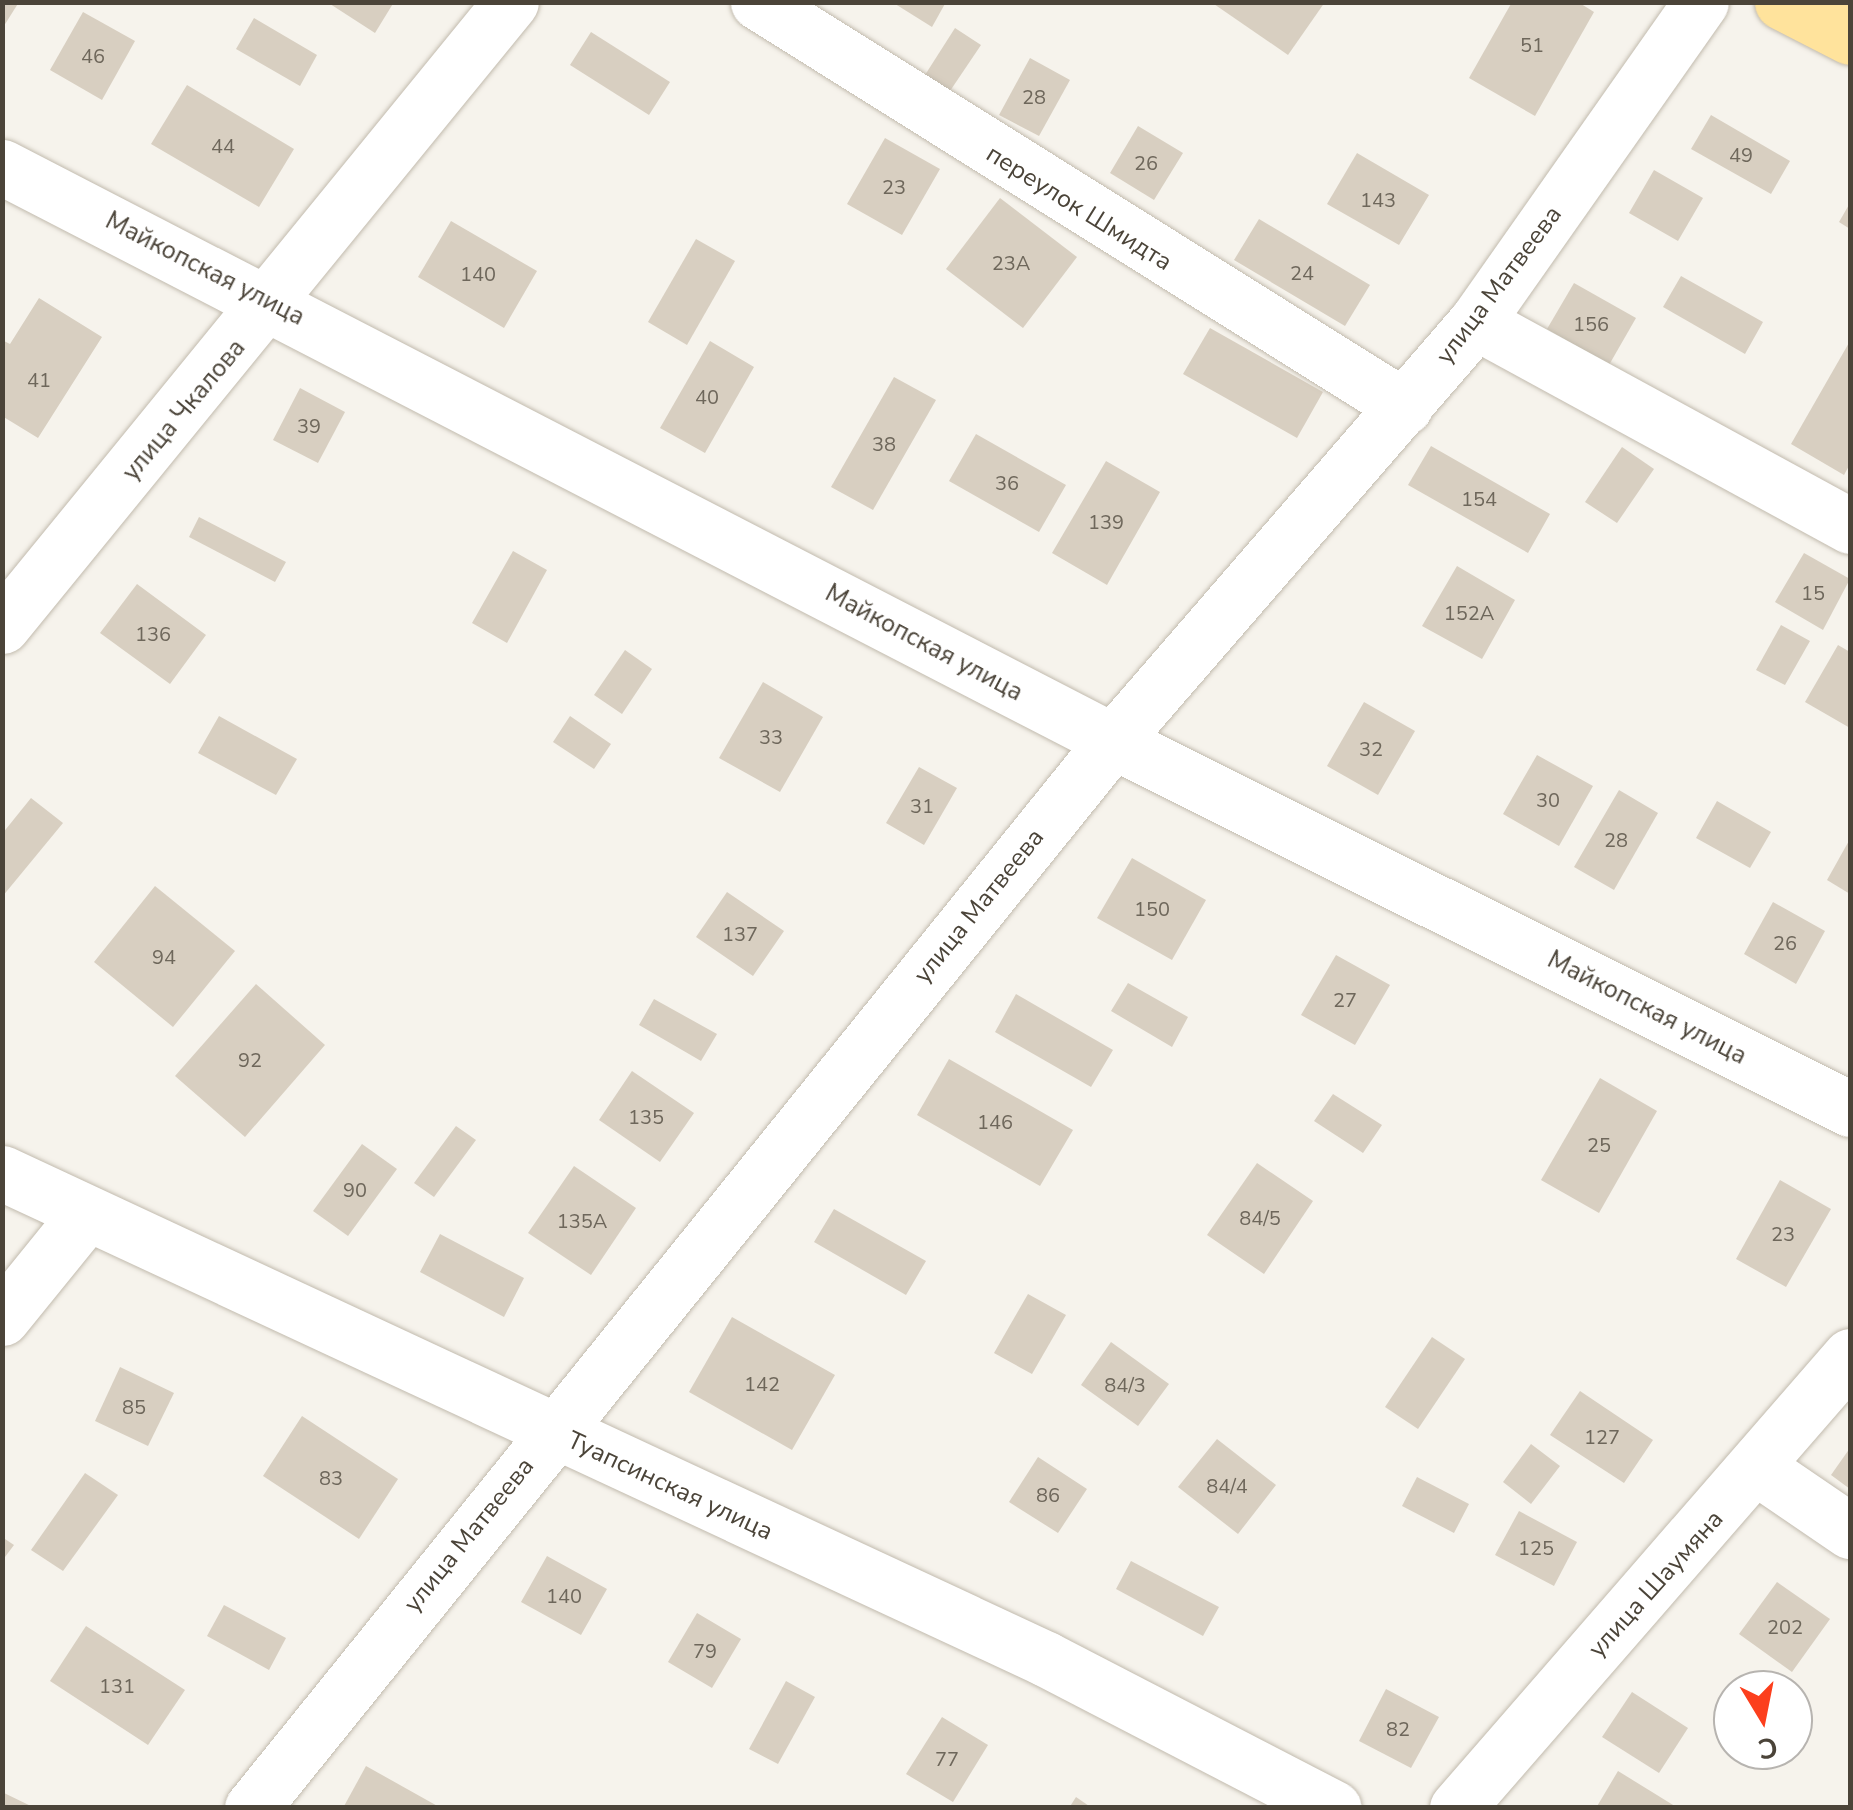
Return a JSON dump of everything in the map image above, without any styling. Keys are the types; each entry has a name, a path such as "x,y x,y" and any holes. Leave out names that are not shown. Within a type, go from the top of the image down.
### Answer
{"main road":[{"path":"1782,2 1850,38"}],"street":[{"name":"улица Чкалова","path":"2,626 274,304 511,2"},
{"name":"переулок Шмидта","path":"758,2 1404,407"},
{"name":"улица Матвеева","path":"252,1807 551,1432 1113,741 1476,322 1701,2"},
{"name":"Майкопская улица","path":"2,166 1113,741 1850,1109"},
{"path":"1476,322 1850,526"},
{"name":"Туапсинская улица","path":"2,1173 551,1432 1046,1658 1334,1808"},
{"path":"2,1318 86,1212"},
{"name":"улица Шаумяна","path":"1457,1808 1759,1469 1850,1356"},
{"path":"1759,1469 1850,1530"}],"building":[{"path":"2,2 19,2 2,29"},
{"path":"327,2 394,2 375,33"},
{"path":"892,2 946,2 932,27"},
{"path":"1211,2 1325,2 1288,55"},
{"path":"1512,2 1578,2 1594,12 1535,116 1469,78"},
{"path":"83,12 135,41 102,100 50,70"},
{"path":"254,18 317,55 300,86 236,49"},
{"path":"955,28 981,45 950,91 925,75"},
{"path":"591,32 670,82 649,115 570,65"},
{"path":"1030,58 1070,80 1039,136 999,115"},
{"path":"187,85 294,149 259,207 151,144"},
{"path":"1711,115 1790,161 1771,194 1691,149"},
{"path":"1138,126 1183,153 1154,200 1110,173"},
{"path":"885,138 940,169 902,235 847,204"},
{"path":"1357,153 1429,195 1399,245 1327,204"},
{"path":"1654,170 1703,198 1678,241 1629,213"},
{"path":"1000,198 1077,257 1023,328 946,269"},
{"path":"1850,203 1850,229 1839,222"},
{"path":"1259,219 1370,285 1345,326 1234,260"},
{"path":"451,221 537,271 504,328 418,277"},
{"path":"696,239 735,261 687,345 648,322"},
{"path":"1681,276 1763,322 1745,354 1663,307"},
{"path":"1574,283 1636,318 1609,365 1547,329"},
{"path":"39,298 102,337 38,438 2,416 2,340 10,344"},
{"path":"1210,328 1323,392 1297,438 1183,374"},
{"path":"710,341 754,367 705,453 660,428"},
{"path":"1850,341 1850,464 1844,475 1791,444"},
{"path":"894,377 936,400 873,510 831,487"},
{"path":"300,388 345,412 318,463 273,440"},
{"path":"976,434 1066,485 1039,532 949,481"},
{"path":"1431,446 1550,514 1528,553 1408,485"},
{"path":"1622,447 1654,469 1617,523 1585,502"},
{"path":"1106,461 1160,492 1107,585 1052,553"},
{"path":"199,517 286,562 275,582 189,537"},
{"path":"513,551 547,570 507,643 472,623"},
{"path":"1804,553 1850,579 1823,630 1775,602"},
{"path":"1457,566 1515,600 1482,659 1422,626"},
{"path":"137,584 206,635 170,684 100,633"},
{"path":"1781,625 1810,641 1785,685 1756,670"},
{"path":"1838,645 1850,652 1850,728 1805,702"},
{"path":"625,650 652,669 622,714 594,695"},
{"path":"763,682 823,717 780,792 719,758"},
{"path":"1364,702 1415,731 1378,795 1327,766"},
{"path":"219,716 297,759 276,795 198,753"},
{"path":"570,716 611,744 594,769 553,742"},
{"path":"1537,755 1593,786 1559,846 1503,814"},
{"path":"919,767 957,788 924,845 886,823"},
{"path":"1619,790 1658,813 1614,890 1574,867"},
{"path":"31,798 63,823 2,897 2,834"},
{"path":"1717,801 1771,832 1750,868 1696,838"},
{"path":"1850,839 1850,894 1827,880"},
{"path":"1132,858 1206,900 1172,960 1097,918"},
{"path":"155,886 235,951 173,1027 94,962"},
{"path":"727,892 784,931 753,976 696,937"},
{"path":"1773,902 1825,931 1796,984 1744,954"},
{"path":"1336,955 1390,985 1355,1045 1301,1015"},
{"path":"1128,983 1188,1017 1172,1047 1111,1011"},
{"path":"256,984 325,1045 245,1137 175,1076"},
{"path":"1016,994 1113,1050 1091,1087 995,1032"},
{"path":"654,999 717,1034 701,1061 639,1025"},
{"path":"949,1059 1073,1130 1040,1186 917,1115"},
{"path":"632,1071 694,1113 660,1162 599,1120"},
{"path":"1600,1078 1657,1111 1599,1213 1541,1180"},
{"path":"1333,1094 1382,1125 1363,1153 1314,1121"},
{"path":"456,1126 476,1140 434,1197 414,1183"},
{"path":"362,1144 397,1169 348,1236 313,1211"},
{"path":"1257,1163 1313,1201 1264,1274 1207,1235"},
{"path":"574,1166 636,1208 591,1275 528,1233"},
{"path":"1780,1180 1831,1209 1786,1287 1736,1259"},
{"path":"834,1209 926,1261 906,1295 814,1242"},
{"path":"440,1234 524,1278 504,1317 420,1272"},
{"path":"1028,1294 1066,1315 1032,1374 994,1353"},
{"path":"732,1317 835,1375 792,1450 689,1392"},
{"path":"1432,1337 1465,1359 1418,1429 1385,1407"},
{"path":"1111,1342 1169,1384 1138,1426 1081,1385"},
{"path":"120,1367 174,1393 148,1446 95,1421"},
{"path":"1580,1391 1653,1440 1624,1483 1550,1435"},
{"path":"302,1416 398,1479 359,1539 263,1476"},
{"path":"1217,1439 1276,1485 1238,1534 1178,1487"},
{"path":"1531,1444 1560,1466 1531,1504 1503,1482"},
{"path":"1850,1448 1850,1489 1831,1475"},
{"path":"1038,1457 1087,1489 1058,1533 1009,1502"},
{"path":"85,1473 118,1495 63,1571 31,1550"},
{"path":"1417,1477 1469,1504 1454,1533 1402,1506"},
{"path":"1519,1511 1577,1542 1554,1586 1495,1555"},
{"path":"2,1537 14,1545 2,1561"},
{"path":"547,1556 607,1589 581,1635 521,1602"},
{"path":"1131,1561 1219,1607 1203,1636 1116,1589"},
{"path":"1777,1582 1830,1619 1793,1670 1739,1634"},
{"path":"224,1605 286,1638 269,1670 207,1636"},
{"path":"697,1613 741,1639 712,1688 668,1662"},
{"path":"86,1626 185,1690 148,1745 50,1681"},
{"path":"786,1681 815,1697 778,1764 749,1749"},
{"path":"1386,1689 1439,1717 1411,1768 1359,1741"},
{"path":"1632,1692 1688,1728 1659,1773 1602,1737"},
{"path":"942,1717 988,1745 953,1802 906,1774"},
{"path":"366,1766 441,1808 343,1808"},
{"path":"1618,1771 1678,1808 1596,1808"},
{"path":"2,1792 35,1808 2,1808"},
{"path":"1076,1797 1092,1808 1069,1808"}]}
